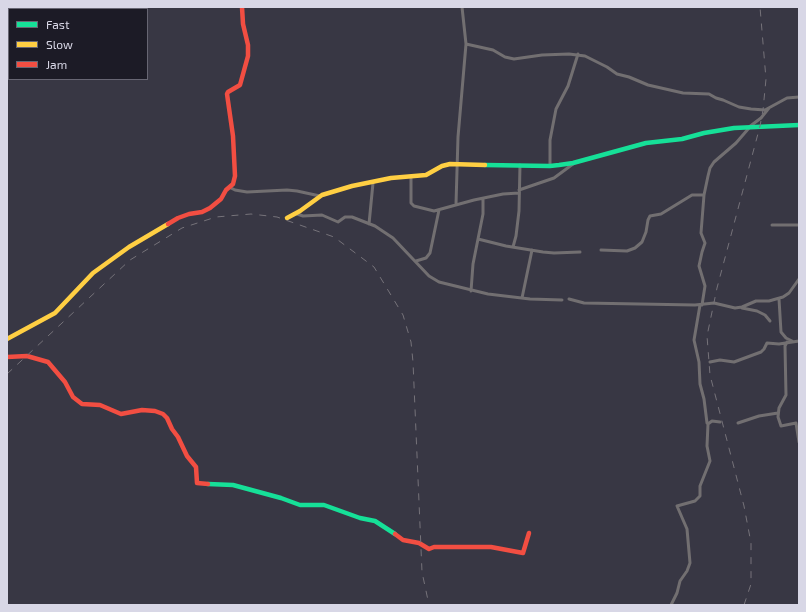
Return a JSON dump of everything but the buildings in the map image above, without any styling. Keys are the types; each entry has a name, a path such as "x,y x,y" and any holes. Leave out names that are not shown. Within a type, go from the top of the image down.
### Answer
{"street":[{"path":"7,339 55,314 93,273 120,253 178,218 187,214 208,210 220,200 226,190 233,184 233,136 227,94 240,85 248,56 248,45 243,24 242,7"},
{"path":"456,204 457,164 466,44 462,7"},
{"path":"466,44 494,50 505,57 514,59 542,55 578,54 591,58 608,67 617,74 648,85 684,93 709,94 739,107 751,110 763,110 787,98 799,97"},
{"path":"550,166 550,140 556,109 568,86 578,54"},
{"path":"708,422 704,397 700,384 699,362 694,340 704,286 699,266 705,243 701,233 704,195 710,168 714,162 736,143 748,128 761,118 769,108"},
{"path":"287,218 297,214 320,196 352,186 373,183 391,178 426,175 442,166 457,164 550,166 573,163 652,142 682,139 704,133 734,128 799,125"},
{"path":"411,177 410,201 412,204 418,208 434,211 456,204 502,194 519,192 554,178 573,163"},
{"path":"513,247 519,211 520,165"},
{"path":"369,224 373,183"},
{"path":"230,188 247,192 287,190 320,196"},
{"path":"601,250 627,251 635,248 642,242 650,216 661,214 692,195 704,195"},
{"path":"471,290 473,264 483,214 483,199"},
{"path":"416,261 426,258 430,253 439,210"},
{"path":"297,214 303,216 322,215 338,222 345,218 352,218 369,224 393,238 429,276 439,282 484,294 562,300"},
{"path":"772,225 799,225"},
{"path":"478,239 513,247 554,253 580,252"},
{"path":"524,249 531,258"},
{"path":"522,298 532,250"},
{"path":"739,308 756,300 769,301 779,298 789,293 799,279"},
{"path":"779,298 781,332 786,338 793,341"},
{"path":"569,299 584,303 701,305 714,303 757,311 765,315 770,321"},
{"path":"710,362 720,360 734,362 761,352 767,343 779,344 799,341"},
{"path":"786,342 786,395 780,404 778,412 781,426 796,423 799,442"},
{"path":"7,357 27,356 48,362 65,382 74,399 82,404 100,405 121,414 142,410 155,411 163,414 178,437 186,456 196,466 197,482 199,484 233,485 281,498 300,505 324,505 360,518 375,521 403,540 419,543 429,549 434,547 491,547 522,552 529,533"},
{"path":"738,423 778,412"},
{"path":"671,605 677,593 680,581 687,571 690,563 687,529 677,506 695,501 700,496 700,486 710,461 707,446 708,424 712,421 720,422"}],"railway":[{"path":"744,605 751,584 751,543 744,506 710,375 707,336 717,288 763,110 766,79 760,7"},
{"path":"7,374 130,260 182,228 216,217 251,214 277,217 334,237 374,267 403,315 411,342 422,572 429,605"}],"traffic: fast":[{"path":"485,165 559,165 573,163 646,143 682,139 704,133 734,128 799,125"},
{"path":"208,484 233,485 281,498 300,505 324,505 360,518 375,521 395,534"}],"traffic: slow":[{"path":"287,218 300,211 322,195 352,186 391,178 426,175 442,166 450,164 485,165"},
{"path":"7,339 55,313 93,273 129,247 168,224"}],"traffic: jam":[{"path":"168,224 178,218 189,214 202,212 210,208 221,199 226,190 233,184 235,176 233,136 227,94 240,85 248,56 248,45 243,24 242,7"},
{"path":"7,357 27,356 48,362 65,382 73,397 82,404 100,405 121,414 142,410 155,411 163,414 178,437 187,456 196,467 197,483 208,484"},
{"path":"395,534 403,540 419,543 429,549 434,547 491,547 523,553 529,533"}]}
